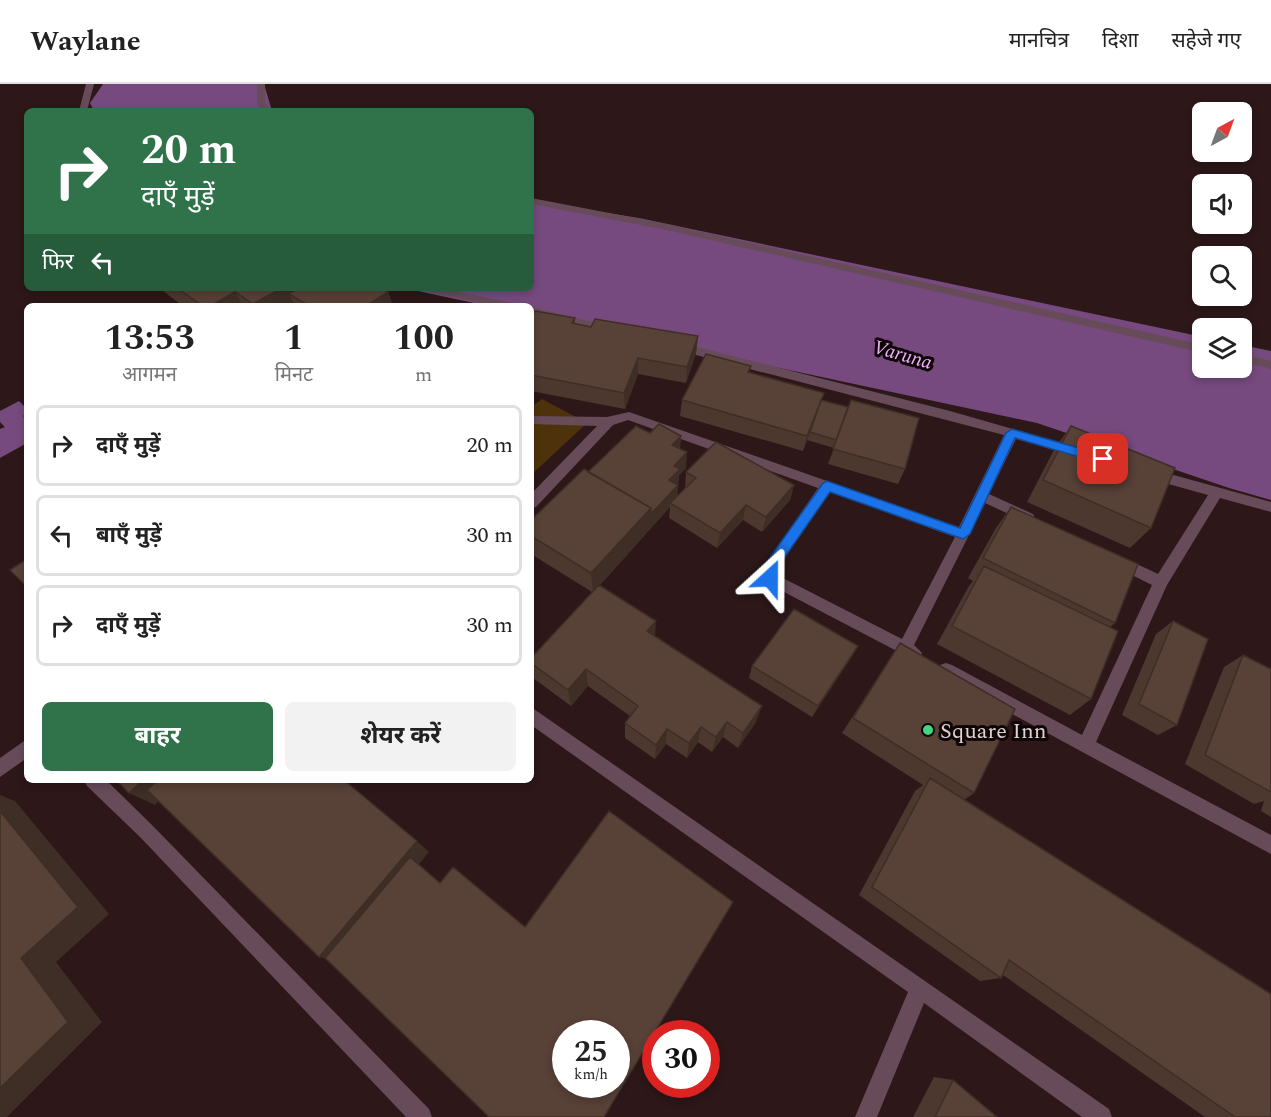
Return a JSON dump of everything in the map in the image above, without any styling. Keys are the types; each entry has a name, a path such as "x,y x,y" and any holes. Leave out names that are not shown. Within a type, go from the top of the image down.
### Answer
{"street":[{"path":"84,108 90,84"},
{"path":"261,84 261,103 265,108"},
{"path":"534,202 667,227 1192,346"},
{"path":"439,291 497,303"},
{"path":"534,311 625,333"},
{"path":"660,342 1012,433 1091,456"},
{"path":"1252,360 1271,364"},
{"path":"534,500 609,422 619,417 629,416 963,534"},
{"path":"534,420 609,422"},
{"path":"905,648 1012,433"},
{"path":"1137,470 1271,507"},
{"path":"827,486 769,570 770,578 1271,845"},
{"path":"1086,745 1161,582 1216,493"},
{"path":"982,496 1045,527"},
{"path":"1108,557 1161,582"},
{"path":"534,717 1101,1117"},
{"path":"0,769 24,749"},
{"path":"96,783 146,831 421,1117"},
{"path":"866,1117 920,988"}],"shaded area":[{"path":"542,399 587,423 534,472 534,405"}],"water":[{"path":"103,84 264,84 271,108 92,108 90,103"},
{"name":"Varuna","path":"534,201 639,218 1192,335 1192,378 1252,378 1252,347 1271,351 1271,500 1037,423 534,316 534,303 474,303 418,291 534,291"},
{"path":"19,401 24,406 24,445 0,458 0,429 5,427 0,422 0,411"}],"building":[{"path":"181,291 277,291 255,303 235,292 215,303 199,303"},
{"path":"294,291 388,292 371,303 304,303 289,294"},
{"path":"535,311 575,318 572,323 591,327 595,319 698,336 687,367 638,358 624,393 534,376"},
{"path":"706,354 751,366 748,372 824,393 807,436 682,400"},
{"path":"821,400 848,407 836,440 810,432"},
{"path":"851,400 919,418 905,469 833,449"},
{"path":"659,424 681,436 672,445 687,452 674,466 680,469 669,480 678,485 651,514 651,508 588,472 636,426 650,433"},
{"path":"1071,426 1175,468 1151,528 1043,480"},
{"path":"716,442 794,485 766,517 746,505 720,533 670,503 696,478 686,472"},
{"path":"584,469 651,508 591,573 534,538 534,517"},
{"path":"1011,507 1138,564 1115,623 983,558"},
{"path":"24,561 24,584 10,570"},
{"path":"984,566 1118,631 1091,699 952,626"},
{"path":"599,585 656,621 647,631 762,706 743,733 727,722 716,737 701,727 689,743 667,729 656,745 625,723 638,706 586,669 568,690 534,665 534,655"},
{"path":"794,609 858,646 818,706 752,666"},
{"path":"1173,621 1208,639 1177,725 1139,704"},
{"path":"900,643 1015,709 974,793 853,718"},
{"path":"1243,655 1271,669 1271,792 1205,755"},
{"path":"930,778 1271,994 1271,1117 1235,1117 1009,960 1001,978 872,887"},
{"path":"119,783 140,783 129,793"},
{"path":"155,783 348,783 417,841 319,957 147,790"},
{"path":"0,811 78,907 21,958 68,1022 0,1088"},
{"path":"609,811 733,902 662,1020 642,1020 642,1054 630,1074 630,1020 552,1020 552,1098 615,1098 604,1117 489,1117 325,958 410,857 440,883 453,867 525,927"},
{"path":"953,1080 997,1117 935,1117"}],"place":[{"name":"Square Inn","path":"928,730"}],"route":[{"path":"770,578 769,570 827,486 963,534 1012,433 1103,459"}]}
